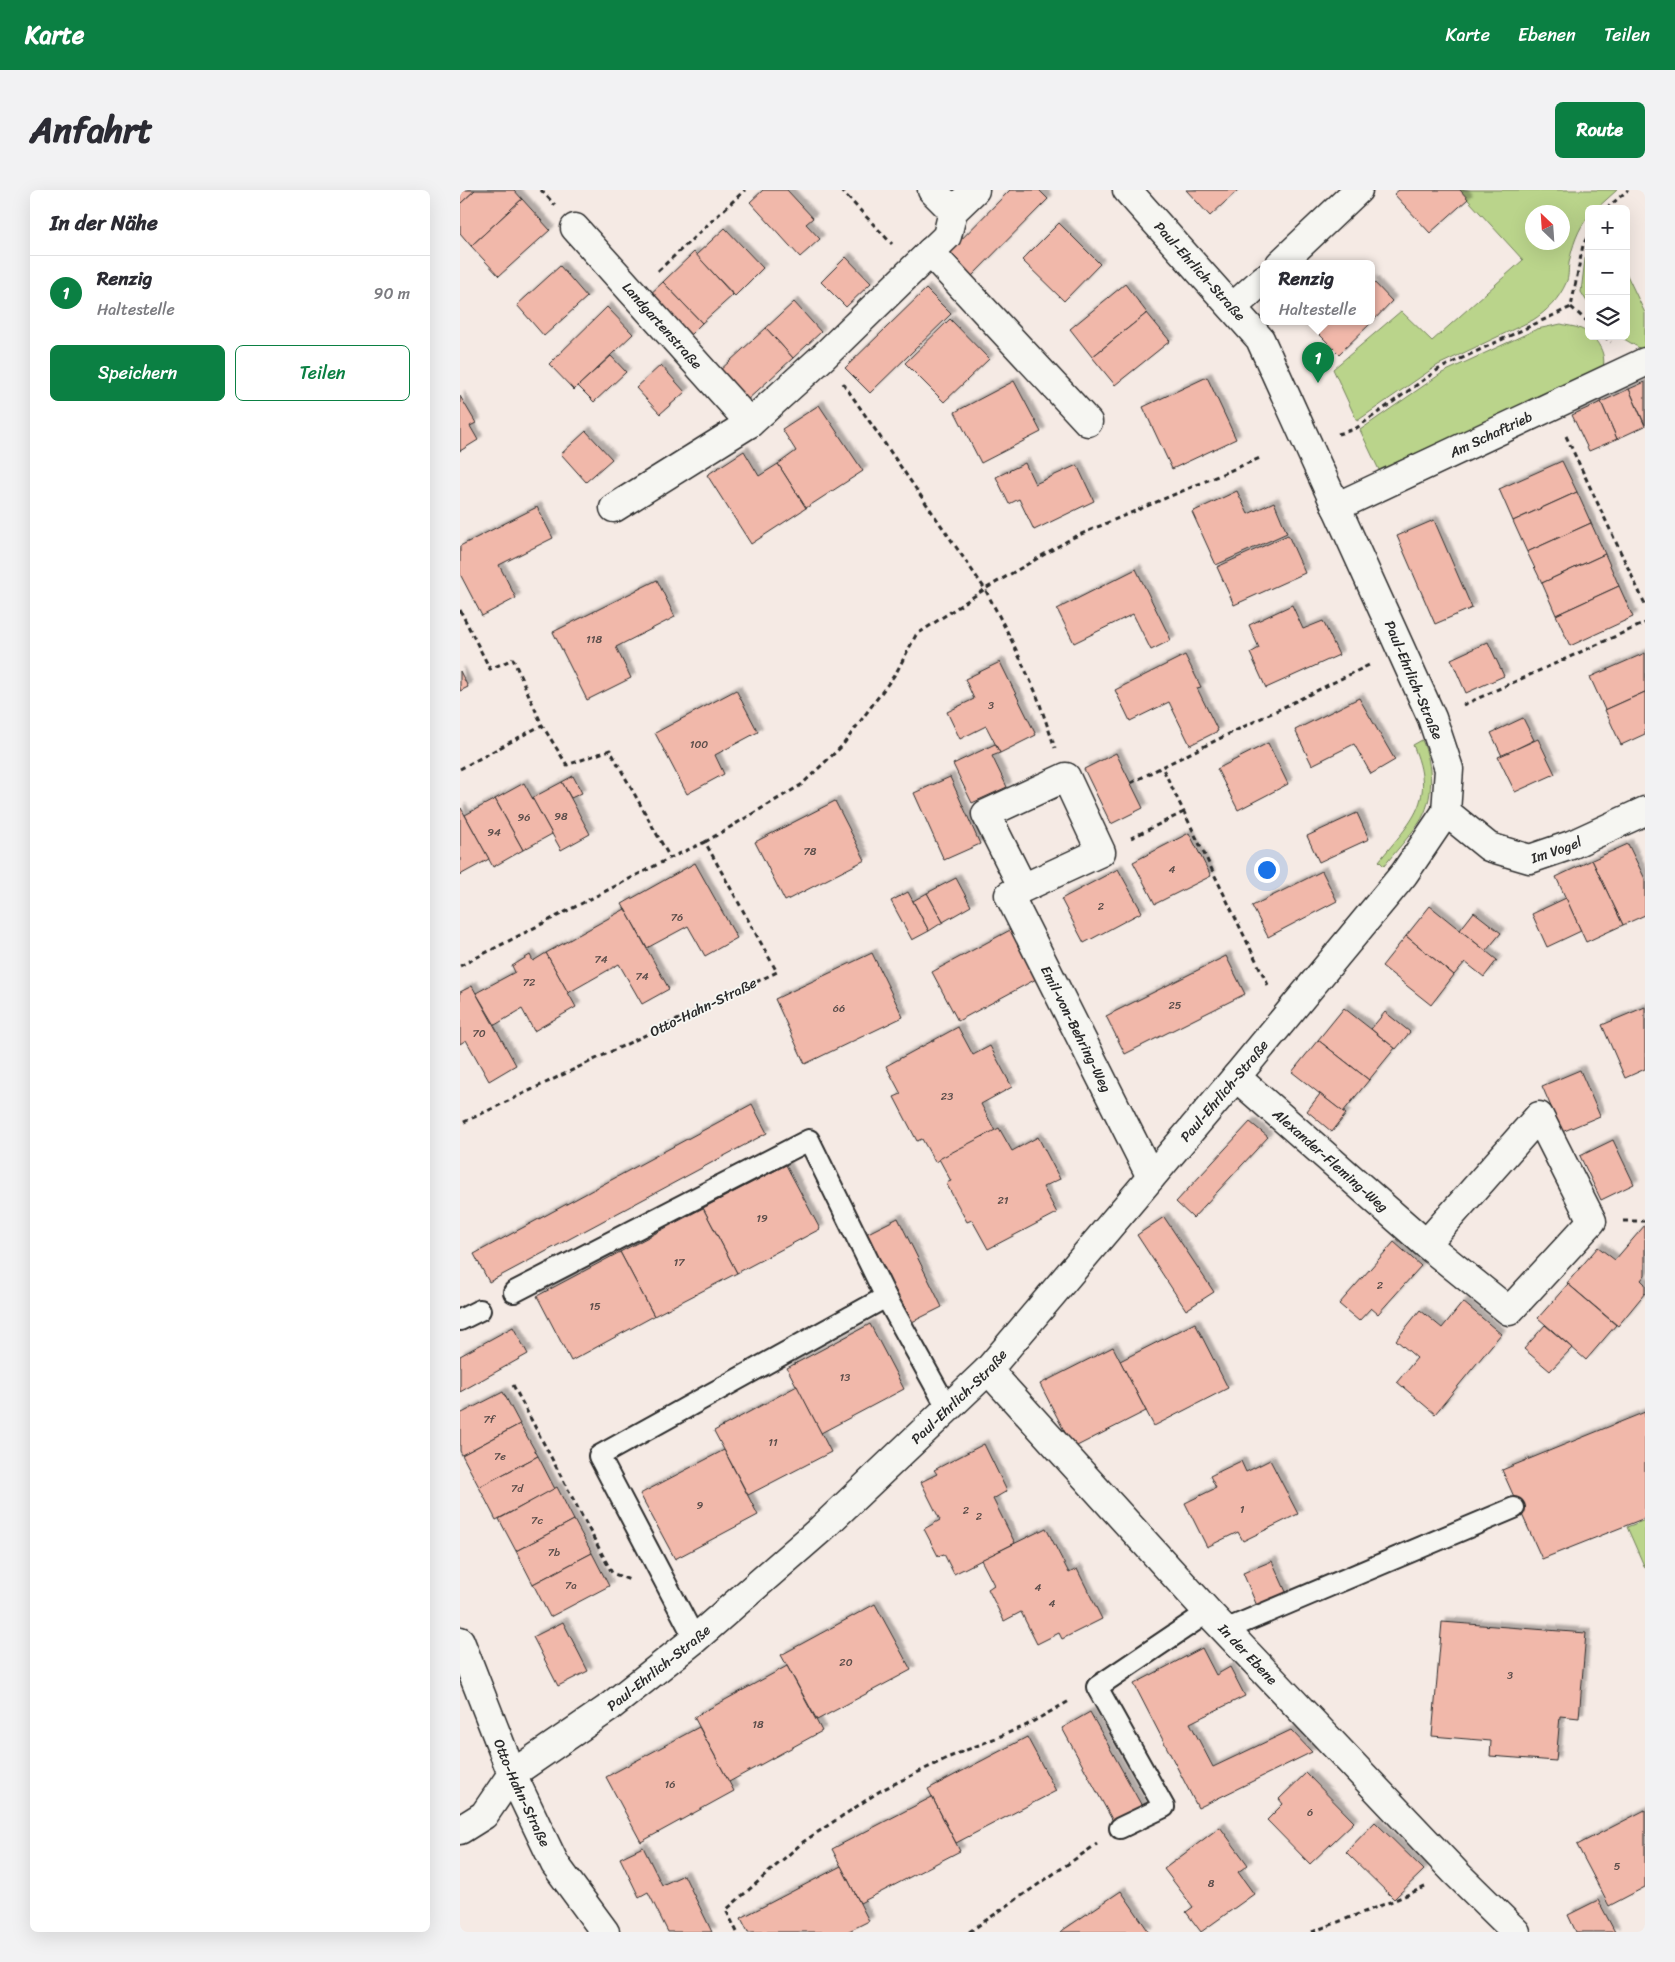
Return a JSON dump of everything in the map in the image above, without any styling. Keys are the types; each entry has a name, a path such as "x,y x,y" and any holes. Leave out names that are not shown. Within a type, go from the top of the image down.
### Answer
{"street":[{"path":"932,190 953,211"},
{"path":"614,508 750,423 824,356 947,236 953,211 975,190"},
{"name":"Paul-Ehrlich-Straße","path":"460,1830 484,1815 512,1774 607,1709 695,1639 821,1529 988,1370 1404,874 1446,812 1449,769 1432,718 1260,338 1127,190"},
{"path":"1284,260 1358,190"},
{"name":"Landgartenstraße","path":"575,228 750,423"},
{"path":"924,259 1088,422"},
{"path":"1233,307 1260,283"},
{"name":"Am Schaftrieb","path":"1336,507 1645,362"},
{"path":"1066,776 1101,852 1023,888 986,814 1066,776"},
{"name":"Im Vogel","path":"1446,812 1489,848 1530,859 1571,845 1645,812"},
{"name":"Emil-von-Behring-Weg","path":"1023,888 1009,895 1151,1177"},
{"name":"Alexander-Fleming-Weg","path":"1236,1076 1426,1244 1509,1311 1592,1221 1539,1116 1426,1244"},
{"name":"In der Ebene","path":"988,1370 1217,1621 1456,1873 1516,1932"},
{"name":"Otto-Hahn-Straße","path":"460,1641 512,1774 555,1864 605,1932"}],"lane":[{"path":"514,1292 809,1140 886,1297 948,1409"},
{"path":"695,1639 599,1456 886,1297"},
{"path":"460,1320 480,1310"},
{"path":"1120,1828 1164,1807 1097,1686 1217,1621 1514,1508"}],"path":[{"path":"634,294 745,190"},
{"path":"841,190 903,256 924,259"},
{"path":"1611,205 1628,190"},
{"path":"1571,307 1585,241"},
{"path":"1571,307 1585,319"},
{"path":"1335,435 1355,429 1439,369 1571,307"},
{"path":"824,356 985,589 1036,693 1066,776"},
{"path":"1552,406 1645,604"},
{"path":"460,966 704,842 801,785 842,746 896,673 916,635 985,589 1074,537 1260,458"},
{"path":"460,610 490,668 513,659 542,725 567,765 610,750 670,858"},
{"path":"1432,718 1645,623"},
{"path":"1131,783 1401,649"},
{"path":"460,769 542,725"},
{"path":"1162,767 1284,1018"},
{"path":"1101,852 1184,812"},
{"name":"Otto-Hahn-Straße","path":"460,1124 777,972 704,842"},
{"path":"513,1385 612,1573 630,1579 635,1588"},
{"path":"737,1932 726,1910 803,1842 880,1791 947,1758 1025,1726 1097,1686"},
{"path":"969,1932 1120,1828"},
{"path":"1312,1932 1395,1900 1456,1873"}],"green space":[{"path":"1459,190 1617,190 1600,205 1585,205 1585,222 1574,244 1566,283 1548,309 1533,320 1438,365 1357,421 1333,369 1401,311 1432,341 1523,260"},
{"path":"1585,259 1585,298 1581,292"},
{"path":"1630,281 1645,313 1645,347 1641,349 1626,340 1630,340"},
{"path":"1561,324 1581,329 1585,331 1585,340 1595,340 1599,345 1603,356 1603,368 1379,470 1360,430 1442,373 1537,329"},
{"path":"1422,740 1430,771 1431,782 1428,803 1419,823 1384,866 1379,861 1411,821 1421,796 1420,764 1413,745"},
{"path":"1645,1520 1645,1568 1627,1527"}],"building":[{"path":"460,190 475,190 460,204"},
{"path":"475,190 514,190 522,199 471,246 460,233 460,204"},
{"path":"763,190 787,190 813,218 806,224 820,239 800,257 750,202"},
{"path":"1010,190 1039,190 1048,199 965,283 941,260"},
{"path":"1186,190 1238,190 1210,216"},
{"path":"1399,190 1460,190 1468,199 1430,233 1394,194"},
{"path":"522,199 550,230 499,276 471,246"},
{"path":"1059,223 1100,264 1064,301 1022,260"},
{"path":"725,228 763,268 735,296 696,255"},
{"path":"694,252 733,295 702,323 663,282"},
{"path":"846,257 871,283 846,307 821,282"},
{"path":"560,266 587,297 544,336 517,305"},
{"path":"663,282 702,323 686,339 647,297"},
{"path":"1375,283 1392,301 1375,319"},
{"path":"1125,284 1147,313 1092,357 1070,329"},
{"path":"926,289 951,314 870,393 845,368"},
{"path":"794,302 821,332 793,358 766,328"},
{"path":"607,307 633,334 574,390 549,364"},
{"path":"1147,313 1170,341 1115,385 1092,357"},
{"path":"950,319 989,359 944,402 905,363"},
{"path":"1310,325 1369,325 1339,354"},
{"path":"766,328 793,358 745,402 718,372"},
{"path":"611,356 626,372 594,402 578,386"},
{"path":"661,365 685,392 660,414 636,388"},
{"path":"1207,377 1236,439 1172,469 1143,407"},
{"path":"1014,381 1041,432 981,463 955,412"},
{"path":"1645,382 1645,425 1629,389"},
{"path":"1629,389 1645,426 1617,439 1601,402"},
{"path":"460,396 476,423 470,426 478,440 460,451"},
{"path":"1601,402 1617,439 1589,451 1572,415"},
{"path":"819,405 863,471 806,508 778,464 796,451 782,429"},
{"path":"586,431 612,459 586,482 561,454"},
{"path":"744,451 759,476 778,464 806,508 751,544 707,475"},
{"path":"1562,461 1577,492 1513,521 1499,489"},
{"path":"1025,463 1035,484 1077,465 1094,501 1034,530 1019,499 1009,504 996,477"},
{"path":"1237,491 1248,514 1274,502 1287,533 1216,565 1192,512"},
{"path":"1577,492 1591,523 1527,552 1513,521"},
{"path":"537,507 553,538 499,565 516,598 482,616 460,574 460,546"},
{"path":"1434,520 1472,608 1435,624 1397,536"},
{"path":"1591,523 1605,554 1542,583 1527,552"},
{"path":"1288,535 1305,573 1234,605 1217,567"},
{"path":"1605,554 1619,586 1556,615 1542,583"},
{"path":"1136,569 1171,640 1151,650 1133,614 1074,643 1057,609"},
{"path":"657,580 675,617 616,647 631,678 587,700 553,632"},
{"path":"1619,586 1633,617 1570,646 1556,615"},
{"path":"1292,605 1303,629 1323,621 1339,655 1266,688 1250,653 1259,648 1249,625"},
{"path":"1488,642 1504,676 1466,693 1451,659"},
{"path":"1645,653 1645,692 1605,710 1590,677"},
{"path":"1185,655 1201,687 1197,688 1218,731 1190,745 1169,702 1130,721 1115,690"},
{"path":"1000,662 1036,735 1000,753 986,726 960,739 947,712 974,699 965,679"},
{"path":"460,671 468,687 460,691"},
{"path":"736,690 758,732 715,755 724,774 687,794 655,733"},
{"path":"1645,692 1645,734 1621,745 1605,710"},
{"path":"1359,698 1395,760 1371,774 1354,744 1312,765 1295,730"},
{"path":"1523,718 1534,740 1502,756 1491,733"},
{"path":"1538,739 1555,774 1515,792 1498,757"},
{"path":"1268,743 1288,784 1238,810 1217,769"},
{"path":"995,744 1000,753 992,756 1007,787 972,803 953,764"},
{"path":"1116,753 1143,808 1111,824 1084,769"},
{"path":"573,776 582,793 571,798 562,782"},
{"path":"950,777 980,844 944,860 914,793"},
{"path":"562,782 590,834 561,850 532,798"},
{"path":"524,783 552,834 523,850 495,799"},
{"path":"495,799 523,850 493,867 465,815"},
{"path":"835,801 865,860 785,901 755,842"},
{"path":"460,809 489,859 460,875"},
{"path":"1357,813 1369,839 1319,862 1307,836"},
{"path":"1189,833 1211,876 1155,904 1133,862"},
{"path":"1628,844 1645,879 1645,915 1623,925 1592,860"},
{"path":"1592,860 1623,925 1586,942 1556,877"},
{"path":"695,863 737,938 705,956 688,926 647,948 622,904"},
{"path":"1118,869 1142,912 1084,943 1061,899"},
{"path":"1322,871 1337,901 1268,937 1252,906"},
{"path":"956,878 971,906 943,922 927,893"},
{"path":"908,892 929,931 912,940 891,901"},
{"path":"927,893 943,922 929,931 913,901"},
{"path":"1566,898 1581,931 1547,947 1532,914"},
{"path":"1430,906 1497,960 1484,977 1465,962 1454,975 1406,936"},
{"path":"625,909 669,989 642,1004 619,964 568,993 546,953"},
{"path":"1474,912 1501,933 1486,951 1460,930"},
{"path":"1012,929 1038,978 958,1021 932,972"},
{"path":"1406,936 1454,975 1431,1005 1382,966"},
{"path":"546,953 576,1007 534,1031 522,1009 495,1025 476,993 515,972 512,966 530,955 533,961"},
{"path":"872,953 903,1017 805,1064 775,999"},
{"path":"1226,956 1245,994 1125,1054 1106,1016"},
{"path":"472,986 516,1065 489,1081 466,1040 460,1044 460,992"},
{"path":"1645,1007 1645,1069 1625,1078 1602,1025"},
{"path":"1344,1008 1395,1048 1369,1080 1318,1040"},
{"path":"1385,1012 1410,1032 1396,1049 1371,1029"},
{"path":"958,1027 973,1055 990,1046 1012,1087 981,1104 995,1131 935,1162 922,1139 917,1141 894,1097 901,1094 886,1066"},
{"path":"1318,1040 1369,1080 1343,1112 1292,1072"},
{"path":"1580,1070 1600,1116 1562,1132 1542,1086"},
{"path":"1320,1094 1346,1114 1332,1132 1307,1111"},
{"path":"752,1104 767,1133 489,1282 474,1254"},
{"path":"1250,1122 1268,1137 1193,1218 1176,1202"},
{"path":"999,1128 1012,1151 1038,1137 1060,1179 1043,1187 1057,1213 988,1249 972,1220 967,1222 946,1183 951,1181 939,1159"},
{"path":"1613,1140 1634,1184 1601,1200 1580,1156"},
{"path":"786,1165 820,1229 737,1273 703,1208"},
{"path":"703,1208 737,1273 654,1316 620,1252"},
{"path":"1164,1217 1214,1292 1186,1310 1137,1235"},
{"path":"898,1218 942,1307 910,1323 866,1234"},
{"path":"1645,1225 1645,1275 1641,1280 1645,1284 1645,1293 1618,1326 1567,1283 1598,1247 1615,1260"},
{"path":"1394,1242 1421,1266 1378,1314 1371,1308 1359,1321 1339,1304"},
{"path":"620,1252 654,1316 571,1361 537,1296"},
{"path":"1568,1284 1616,1325 1586,1360 1538,1318"},
{"path":"1463,1302 1501,1334 1435,1414 1397,1382 1417,1358 1396,1340 1420,1310 1442,1328"},
{"path":"1195,1323 1228,1388 1154,1426 1120,1361"},
{"path":"870,1324 904,1389 821,1433 787,1368"},
{"path":"1545,1325 1572,1348 1550,1371 1524,1349"},
{"path":"513,1327 528,1354 460,1392 460,1356"},
{"path":"1113,1347 1146,1411 1073,1448 1040,1384"},
{"path":"797,1386 831,1452 748,1495 714,1431"},
{"path":"503,1392 520,1424 462,1455 460,1451 460,1414"},
{"path":"1645,1412 1645,1518 1542,1559 1502,1470"},
{"path":"520,1424 538,1456 479,1487 462,1455"},
{"path":"984,1444 1007,1491 993,1499 1015,1543 954,1574 944,1554 938,1556 924,1529 940,1520 921,1482 937,1474 934,1470"},
{"path":"724,1450 758,1515 675,1559 640,1494"},
{"path":"538,1456 555,1489 496,1520 479,1487"},
{"path":"1270,1460 1298,1514 1243,1541 1238,1532 1207,1547 1185,1503 1216,1488 1210,1476 1241,1461 1246,1472"},
{"path":"557,1487 574,1520 516,1551 499,1519"},
{"path":"574,1520 592,1553 533,1584 516,1551"},
{"path":"1046,1528 1069,1573 1077,1569 1102,1619 1062,1639 1059,1633 1037,1644 1021,1612 1004,1621 988,1589 994,1585 981,1560"},
{"path":"592,1553 609,1586 550,1617 533,1584"},
{"path":"1272,1561 1287,1594 1257,1606 1243,1573"},
{"path":"875,1604 911,1670 817,1720 781,1655"},
{"path":"563,1622 588,1671 558,1686 533,1637"},
{"path":"1442,1622 1586,1633 1579,1718 1560,1716 1556,1761 1490,1756 1491,1741 1432,1736"},
{"path":"1202,1648 1216,1675 1230,1667 1245,1696 1190,1723 1213,1767 1291,1730 1312,1752 1198,1808 1134,1684"},
{"path":"787,1666 822,1731 729,1782 694,1717"},
{"path":"1090,1712 1143,1808 1114,1823 1062,1728"},
{"path":"699,1727 734,1791 641,1842 606,1777"},
{"path":"1027,1737 1056,1791 956,1843 928,1789"},
{"path":"1306,1773 1354,1822 1310,1864 1267,1820 1283,1804 1279,1799"},
{"path":"932,1797 960,1851 860,1903 832,1849"},
{"path":"1645,1810 1645,1887 1609,1906 1577,1845"},
{"path":"1375,1822 1424,1870 1394,1899 1346,1852"},
{"path":"1220,1827 1248,1865 1238,1872 1254,1894 1201,1932 1186,1912 1193,1907 1164,1869"},
{"path":"643,1847 662,1885 684,1875 712,1932 668,1932 648,1892 639,1897 620,1858"},
{"path":"841,1866 869,1921 847,1932 748,1932 741,1918"},
{"path":"1121,1891 1149,1932 1060,1932"},
{"path":"1598,1900 1615,1932 1576,1932 1568,1915"}],"place":[{"name":"Renzig","path":"1318,383"}]}
